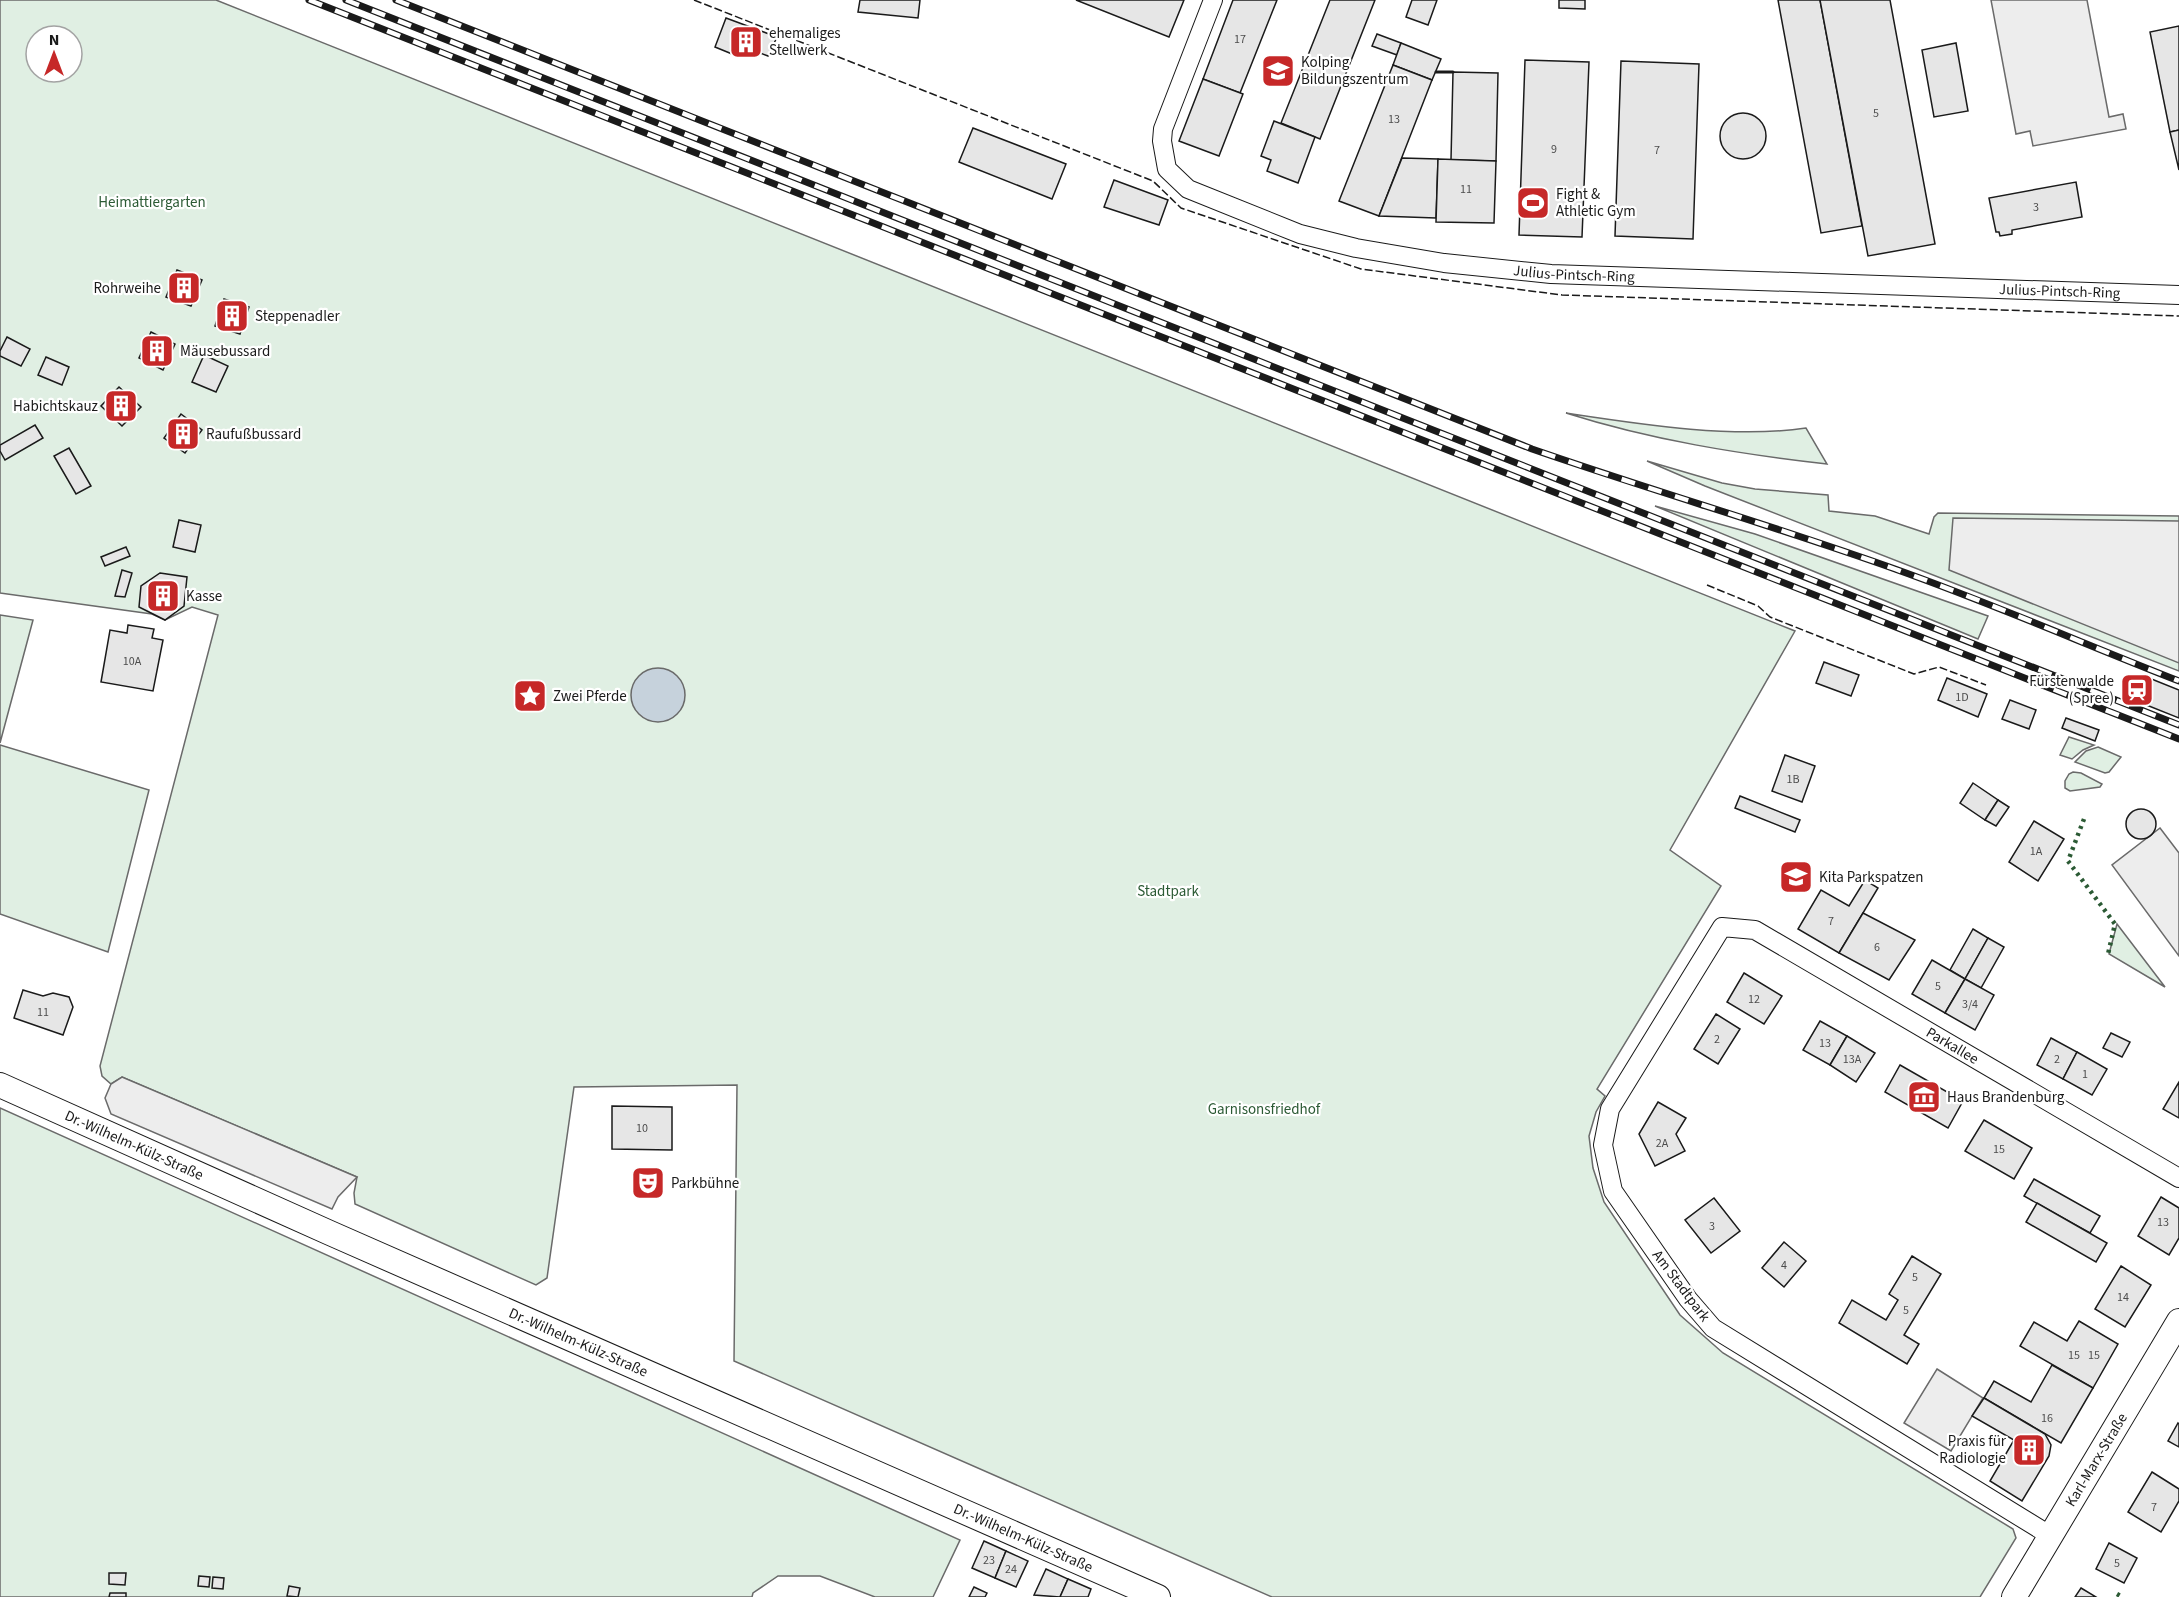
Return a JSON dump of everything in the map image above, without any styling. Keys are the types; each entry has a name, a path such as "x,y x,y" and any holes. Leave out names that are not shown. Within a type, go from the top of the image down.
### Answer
{"main road":[{"name":"Dr.-Wilhelm-Külz-Straße","path":"0,1085 330,1233 1158,1597"},
{"name":"Karl-Marx-Straße","path":"2014,1597 2179,1322"}],"street":[{"name":"Julius-Pintsch-Ring","path":"1213,0 1163,129 1162,141 1167,169 1188,189 1249,215 1325,242 1444,262 1551,274 2179,295"},
{"name":"Parkallee","path":"1722,927 1755,930 2179,1178"},
{"name":"Am Stadtpark","path":"1722,927 1610,1109 1603,1145 1612,1191 1688,1299 1713,1328 2051,1536"}],"green space":[{"name":"Stadtpark","path":"0,0 216,0 1795,631 1670,850 1721,886 1597,1089 1605,1096 1596,1112 1589,1136 1593,1168 1604,1202 1680,1315 1723,1353 2013,1529 2016,1538 1980,1597 1272,1597 734,1361 737,1085 574,1087 547,1278 536,1285 355,1204 354,1193 357,1177 122,1077 111,1084 102,1076 100,1066 218,615 192,607 165,620 152,614 0,593"},
{"path":"1566,413 1717,431 1778,431 1806,428 1827,464 1695,445 1630,431"},
{"path":"1647,461 1722,483 1755,489 1828,495 1829,511 1875,516 1929,534 1934,517 1938,513 2179,516 2179,671 1705,486"},
{"path":"1655,506 1755,534 1988,616 1978,639"},
{"path":"0,615 33,620 0,743"},
{"path":"2069,737 2094,745 2072,759 2060,755"},
{"path":"0,745 149,790 108,952 0,914"},
{"path":"2098,747 2121,757 2109,772 2105,773 2075,762 2086,751"},
{"path":"2073,772 2081,773 2102,784 2100,787 2070,791 2065,788 2065,781"},
{"path":"2117,924 2165,987 2109,954"},
{"path":"0,1108 960,1540 933,1597 875,1597 820,1576 778,1576 753,1593 752,1597 0,1597"}],"shaded area":[{"path":"1991,0 2087,0 2109,117 2123,114 2126,129 2033,146 2030,131 2016,134"},
{"path":"1953,518 2179,521 2179,663 1949,570"},
{"path":"658,668 668,670 677,676 683,685 685,695 683,705 677,714 668,720 658,722 648,720 639,714 633,705 631,695 633,685 639,676 648,670"},
{"path":"2160,828 2179,853 2179,956 2112,865"},
{"path":"122,1077 357,1177 338,1197 332,1209 111,1114 105,1098 111,1084"},
{"path":"1937,1369 1983,1398 1951,1451 1904,1423"}],"building":[{"path":"860,0 920,0 918,18 858,12"},
{"path":"1076,0 1184,0 1169,37"},
{"path":"1233,0 1277,0 1240,93 1203,79"},
{"path":"1330,0 1375,0 1320,139 1281,123"},
{"path":"1412,0 1437,0 1428,25 1406,17"},
{"path":"1559,0 1585,0 1585,9 1559,8"},
{"path":"1778,0 1820,0 1862,226 1821,233"},
{"path":"1820,0 1890,0 1935,244 1868,256"},
{"name":"ehemaliges Stellwerk","path":"726,18 777,37 768,56 742,46 737,56 715,47"},
{"path":"2179,26 2179,130 2170,132 2150,32"},
{"path":"1377,34 1401,43 1397,55 1372,46"},
{"path":"1401,43 1441,59 1432,80 1393,65"},
{"path":"1956,43 1968,111 1934,117 1922,50"},
{"path":"1525,60 1589,62 1582,237 1519,235"},
{"path":"1621,61 1699,64 1693,239 1615,236"},
{"path":"1393,65 1432,80 1379,216 1339,201"},
{"path":"1453,72 1498,73 1496,161 1451,160"},
{"path":"1203,79 1243,94 1219,156 1179,141"},
{"path":"1743,113 1759,120 1766,136 1759,152 1743,159 1727,152 1720,136 1727,120"},
{"path":"1274,121 1315,137 1298,183 1267,171 1271,160 1261,156"},
{"path":"973,128 1066,164 1052,199 959,162"},
{"path":"2179,130 2179,170 2170,132"},
{"path":"1402,158 1438,159 1436,218 1379,216"},
{"path":"1438,159 1496,161 1494,223 1436,222"},
{"path":"1114,180 1168,200 1159,225 1104,207"},
{"path":"2076,182 2082,217 2012,230 2012,234 2000,236 1999,232 1996,232 1989,198"},
{"name":"Rohrweihe","path":"177,270 202,280 191,306 166,297"},
{"name":"Steppenadler","path":"224,299 249,307 240,334 215,326"},
{"name":"Mäusebussard","path":"151,332 175,344 163,370 139,358"},
{"path":"7,337 30,349 21,366 0,356"},
{"path":"204,355 228,366 216,392 192,382"},
{"path":"46,357 69,367 62,385 38,375"},
{"name":"Habichtskauz","path":"119,387 141,407 122,426 101,406"},
{"name":"Raufußbussard","path":"181,414 202,430 185,453 164,438"},
{"path":"35,425 43,438 5,460 0,451 0,445"},
{"path":"69,448 91,486 76,494 54,456"},
{"path":"179,520 201,525 195,552 173,547"},
{"path":"126,547 130,556 105,566 101,557"},
{"path":"122,570 132,573 125,597 115,596"},
{"name":"Kasse","path":"160,573 187,577 184,606 165,620 139,607 141,586"},
{"path":"128,625 154,629 152,638 163,640 153,691 101,682 110,630 127,633"},
{"path":"1824,662 1859,675 1851,696 1816,683"},
{"path":"2144,676 2179,690 2179,718 2134,700"},
{"path":"1947,678 1987,694 1978,717 1938,700"},
{"path":"2010,700 2036,710 2029,729 2002,719"},
{"path":"2066,718 2099,730 2095,741 2062,728"},
{"path":"1785,755 1815,766 1802,802 1772,791"},
{"path":"1973,783 1998,800 1985,820 1960,803"},
{"path":"1740,796 1800,820 1795,832 1735,808"},
{"path":"1998,800 2009,807 1996,826 1985,820"},
{"path":"2141,809 2152,813 2156,824 2152,835 2141,839 2130,835 2126,824 2130,813"},
{"path":"2034,821 2064,839 2038,881 2009,862"},
{"name":"Kita Parkspatzen","path":"1865,880 1878,888 1839,953 1798,929 1821,890 1849,906"},
{"path":"1863,913 1915,940 1889,980 1839,953"},
{"path":"1973,929 1988,938 1965,979 1950,970"},
{"path":"1988,938 2004,947 1981,988 1965,979"},
{"path":"1932,960 1965,979 1945,1013 1912,994"},
{"path":"1744,973 1782,996 1764,1024 1727,1002"},
{"path":"1965,979 1994,995 1975,1030 1945,1013"},
{"path":"23,990 43,996 53,993 69,997 73,1007 63,1035 14,1018"},
{"path":"1716,1014 1740,1029 1718,1064 1694,1049"},
{"path":"1820,1021 1847,1036 1830,1065 1803,1050"},
{"path":"2111,1033 2130,1042 2122,1057 2103,1048"},
{"path":"1847,1036 1875,1053 1856,1082 1830,1065"},
{"path":"2051,1038 2077,1052 2063,1079 2037,1065"},
{"path":"2077,1052 2107,1069 2092,1095 2063,1079"},
{"name":"Haus Brandenburg","path":"1900,1065 1963,1101 1948,1128 1885,1092"},
{"path":"2179,1082 2179,1118 2163,1109"},
{"path":"1658,1102 1686,1118 1676,1134 1685,1151 1655,1166 1639,1134"},
{"path":"612,1106 672,1107 672,1150 612,1149"},
{"path":"1984,1120 2032,1148 2014,1179 1965,1151"},
{"path":"2034,1179 2100,1216 2090,1233 2024,1196"},
{"path":"2161,1197 2179,1208 2179,1238 2169,1255 2138,1236"},
{"path":"1714,1198 1740,1231 1711,1253 1685,1220"},
{"path":"2037,1203 2107,1243 2096,1262 2026,1222"},
{"path":"1784,1242 1806,1261 1784,1287 1762,1268"},
{"path":"1912,1256 1941,1274 1904,1335 1919,1344 1907,1364 1839,1323 1852,1300 1886,1320 1898,1300 1889,1294"},
{"path":"2121,1266 2151,1285 2125,1327 2095,1309"},
{"path":"2079,1321 2118,1344 2093,1388 2020,1346 2034,1322 2067,1341"},
{"path":"2052,1365 2093,1388 2061,1443 1984,1398 1994,1381 2031,1402"},
{"name":"Praxis für Radiologie","path":"1984,1398 2045,1434 2051,1445 2049,1456 2022,1501 1990,1481 2014,1440 1972,1416"},
{"path":"2179,1424 2179,1447 2168,1441"},
{"path":"2152,1472 2179,1489 2179,1501 2161,1532 2128,1512"},
{"path":"984,1541 1006,1551 995,1578 972,1568"},
{"path":"2109,1543 2137,1558 2124,1583 2096,1569"},
{"path":"1006,1551 1028,1561 1016,1587 995,1578"},
{"path":"1046,1569 1068,1579 1060,1597 1034,1595"},
{"path":"109,1573 126,1573 125,1585 109,1584"},
{"path":"199,1576 210,1577 209,1587 198,1586"},
{"path":"213,1577 224,1578 223,1589 212,1588"},
{"path":"1068,1579 1091,1589 1088,1597 1060,1597"},
{"path":"289,1586 300,1588 298,1597 287,1596"},
{"path":"974,1587 987,1593 985,1597 969,1597"},
{"path":"2081,1588 2096,1597 2075,1597"},
{"path":"110,1593 126,1593 126,1597 109,1597"}],"railway":[{"path":"309,0 2179,739"},
{"path":"346,0 2179,725"},
{"path":"396,0 1532,449 1895,569 2179,681"}],"hedge":[{"path":"2084,819 2068,861 2115,924 2108,954"},
{"path":"2117,1594 2122,1597"}],"fence":[{"path":"694,0 1153,181 1181,208 1361,269 1562,295 2179,316"},
{"path":"1707,585 1758,606 1770,617 1914,674 1939,667 1986,685"}],"wall":[{"path":"1436,72 1453,72"}],"place":[{"name":"ehemaliges Stellwerk","path":"746,42"},
{"name":"Kolping Bildungszentrum","path":"1278,71"},
{"name":"Fight & Athletic Gym","path":"1533,203"},
{"name":"Rohrweihe","path":"184,288"},
{"name":"Steppenadler","path":"232,316"},
{"name":"Mäusebussard","path":"157,351"},
{"name":"Habichtskauz","path":"121,406"},
{"name":"Raufußbussard","path":"183,434"},
{"name":"Kasse","path":"163,596"},
{"name":"Fürstenwalde (Spree)","path":"2137,690"},
{"name":"Zwei Pferde","path":"530,696"},
{"name":"Kita Parkspatzen","path":"1796,877"},
{"name":"Haus Brandenburg","path":"1924,1097"},
{"name":"Parkbühne","path":"648,1183"},
{"name":"Praxis für Radiologie","path":"2029,1450"}],"park label":[{"name":"Heimattiergarten","path":"152,202"},
{"name":"Garnisonsfriedhof","path":"1264,1109"}]}
